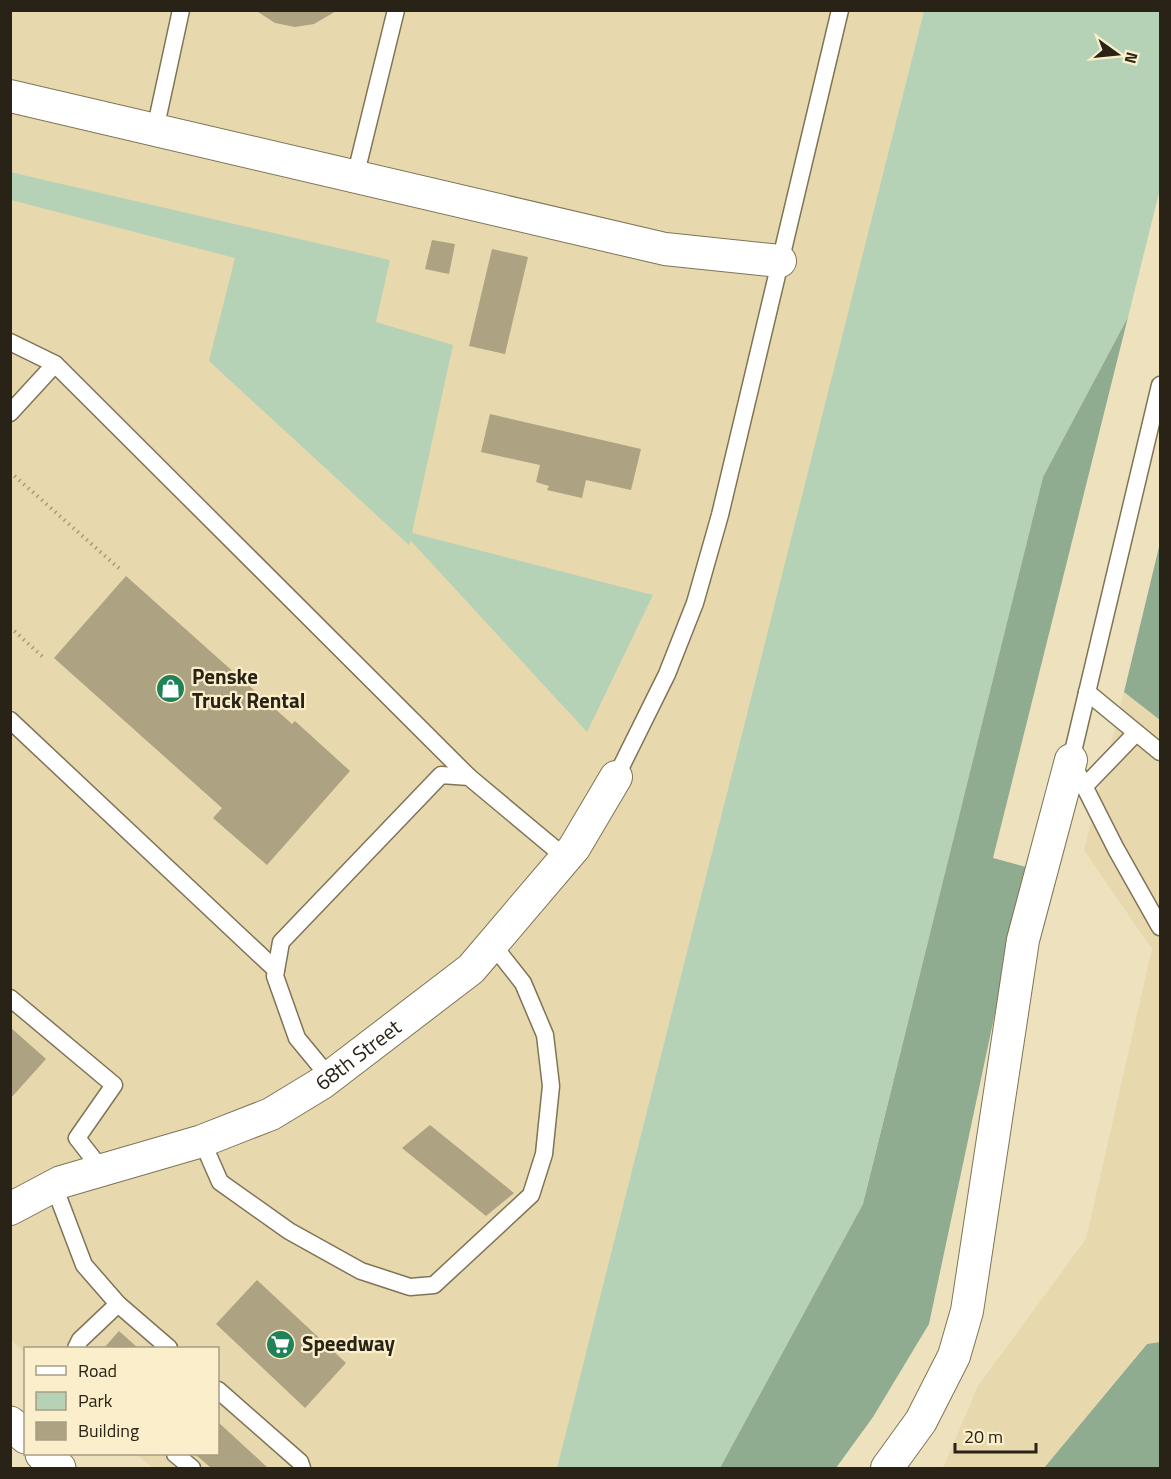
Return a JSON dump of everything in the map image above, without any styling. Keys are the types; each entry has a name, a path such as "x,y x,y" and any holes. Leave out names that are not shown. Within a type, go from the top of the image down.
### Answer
{"main road":[{"path":"10,1423 24,1435"},
{"path":"43,1455 59,1468"}],"street":[{"path":"10,96 665,249 780,261"},
{"path":"887,1468 926,1412 954,1356 967,1311 1023,940 1077,774"},
{"name":"68th Street","path":"10,1209 54,1186 202,1141 271,1114 330,1078 471,969 566,858 616,777"}],"lane":[{"path":"155,130 181,10"},
{"path":"355,177 396,10"},
{"path":"616,777 667,674 694,603 720,515 840,10"},
{"path":"10,342 55,364 469,777 566,858"},
{"path":"10,413 55,364"},
{"path":"1161,385 1087,692 1077,774 1161,927"},
{"path":"1087,692 1161,752"},
{"path":"10,720 276,970"},
{"path":"1077,774 1137,733"},
{"path":"330,1078 297,1038 275,976 281,942 441,775 469,777"},
{"path":"202,1141 220,1182 289,1231 361,1271 410,1287 434,1286 531,1195 544,1154 551,1086 545,1035 523,983 493,945"},
{"path":"10,998 114,1085 77,1138 102,1170"},
{"path":"54,1186 84,1265 118,1304 168,1347"},
{"path":"76,1347 80,1340 118,1304"},
{"path":"219,1391 300,1462 302,1468"},
{"path":"176,1455 192,1468"}],"path":[{"path":"10,472 122,572"},
{"path":"10,627 45,658"}],"shaded area":[{"path":"11,11 924,11 557,1468 153,1468 137,1455 219,1455 219,1347 24,1347 24,1352 11,1340"},
{"path":"1124,692 1160,720 1160,1342 1146,1344 1044,1468 943,1468 978,1386 1086,1239 1152,949 1084,850"}],"green space":[{"path":"924,11 1160,11 1160,189 1128,317 1043,477 863,1204 720,1468 557,1468"},
{"path":"10,172 390,260 376,322 453,345 412,533 653,595 587,732 411,541 409,545 209,361 235,258 11,200"},
{"path":"1128,317 993,858 1026,867 929,1324 873,1417 836,1468 720,1468 863,1204 1043,477"},
{"path":"1160,543 1160,720 1124,692"},
{"path":"1160,1342 1160,1468 1044,1468 1147,1344"}],"building":[{"path":"255,10 338,10 314,24 295,27 275,23"},
{"path":"432,240 455,244 449,274 425,269"},
{"path":"492,249 528,257 505,354 469,346"},
{"path":"490,414 641,449 631,490 586,480 582,498 547,490 549,486 536,482 540,465 481,452"},
{"name":"Penske Truck Rental","path":"126,576 292,724 295,721 350,771 267,865 213,818 222,808 54,658"},
{"path":"10,1027 46,1059 10,1099"},
{"path":"430,1125 514,1193 486,1216 402,1148"},
{"name":"Speedway","path":"257,1280 346,1363 305,1408 216,1324"},
{"path":"119,1331 137,1347 105,1347"},
{"path":"219,1423 268,1468 211,1468 196,1455 219,1455"}],"place":[{"name":"Penske Truck Rental","path":"171,689"},
{"name":"Speedway","path":"281,1344"}]}
